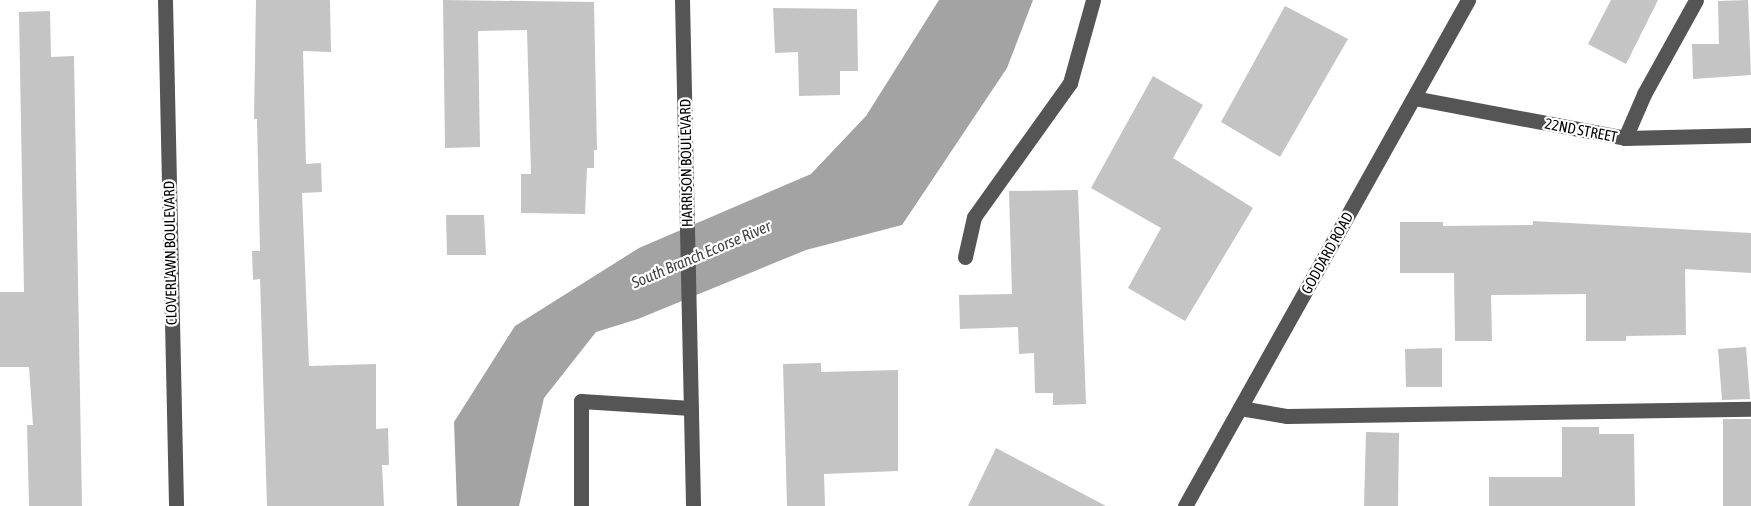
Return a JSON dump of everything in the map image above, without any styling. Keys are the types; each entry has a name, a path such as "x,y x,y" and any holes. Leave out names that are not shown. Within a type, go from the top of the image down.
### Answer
{"street":[{"name":"CLOVERLAWN BOULEVARD","path":"165,0 176,506"},
{"name":"HARRISON BOULEVARD","path":"682,0 693,506"},
{"path":"965,257 974,217 1071,83 1093,0"},
{"name":"GODDARD ROAD","path":"1185,506 1468,0"},
{"path":"1625,138 1644,94 1696,0"},
{"name":"22ND STREET","path":"1414,98 1625,138 1751,135"},
{"path":"581,506 581,401 691,408"},
{"path":"1240,408 1287,416 1751,409"}],"water":[{"name":"South Branch Ecorse River","path":"939,0 1033,0 1007,68 902,225 806,250 638,319 596,332 544,398 519,506 457,506 454,422 515,326 639,248 811,174 866,116"}],"building":[{"path":"256,0 330,0 331,52 303,51 306,164 321,163 322,192 302,193 309,366 376,364 376,429 388,428 389,465 382,465 384,506 267,506 260,279 253,280 252,251 260,251 257,119 254,119"},
{"path":"443,0 594,2 597,150 594,150 594,168 587,168 585,214 521,213 521,174 531,174 527,30 478,31 480,147 445,148"},
{"path":"1611,0 1658,0 1626,64 1588,44"},
{"path":"1748,0 1751,75 1693,79 1692,44 1719,44 1718,1"},
{"path":"1285,6 1348,39 1280,157 1221,122"},
{"path":"773,8 857,9 858,71 840,71 840,95 799,96 798,52 775,53"},
{"path":"50,11 51,57 74,56 82,506 29,506 27,425 33,425 29,367 0,367 0,292 24,292 19,12"},
{"path":"1153,76 1203,105 1173,158 1253,208 1185,321 1128,288 1161,228 1091,188"},
{"path":"1078,190 1086,404 1053,405 1053,393 1035,393 1034,353 1019,354 1018,327 960,329 959,295 1012,294 1009,191"},
{"path":"446,215 484,215 486,255 447,255"},
{"path":"1533,221 1751,233 1751,273 1685,269 1686,335 1626,336 1626,341 1586,341 1586,294 1491,295 1492,341 1455,341 1454,273 1400,273 1400,222 1443,222 1443,226 1533,225"},
{"path":"1746,347 1750,399 1722,400 1718,349"},
{"path":"1442,348 1442,387 1406,387 1405,349"},
{"path":"821,363 821,372 898,370 898,471 824,474 825,506 787,506 783,364"},
{"path":"1723,419 1751,419 1751,506 1723,506"},
{"path":"1562,427 1599,427 1599,434 1634,434 1635,506 1489,506 1489,477 1562,477"},
{"path":"1366,432 1399,433 1398,506 1364,506"},
{"path":"996,448 1106,506 968,506"}]}
